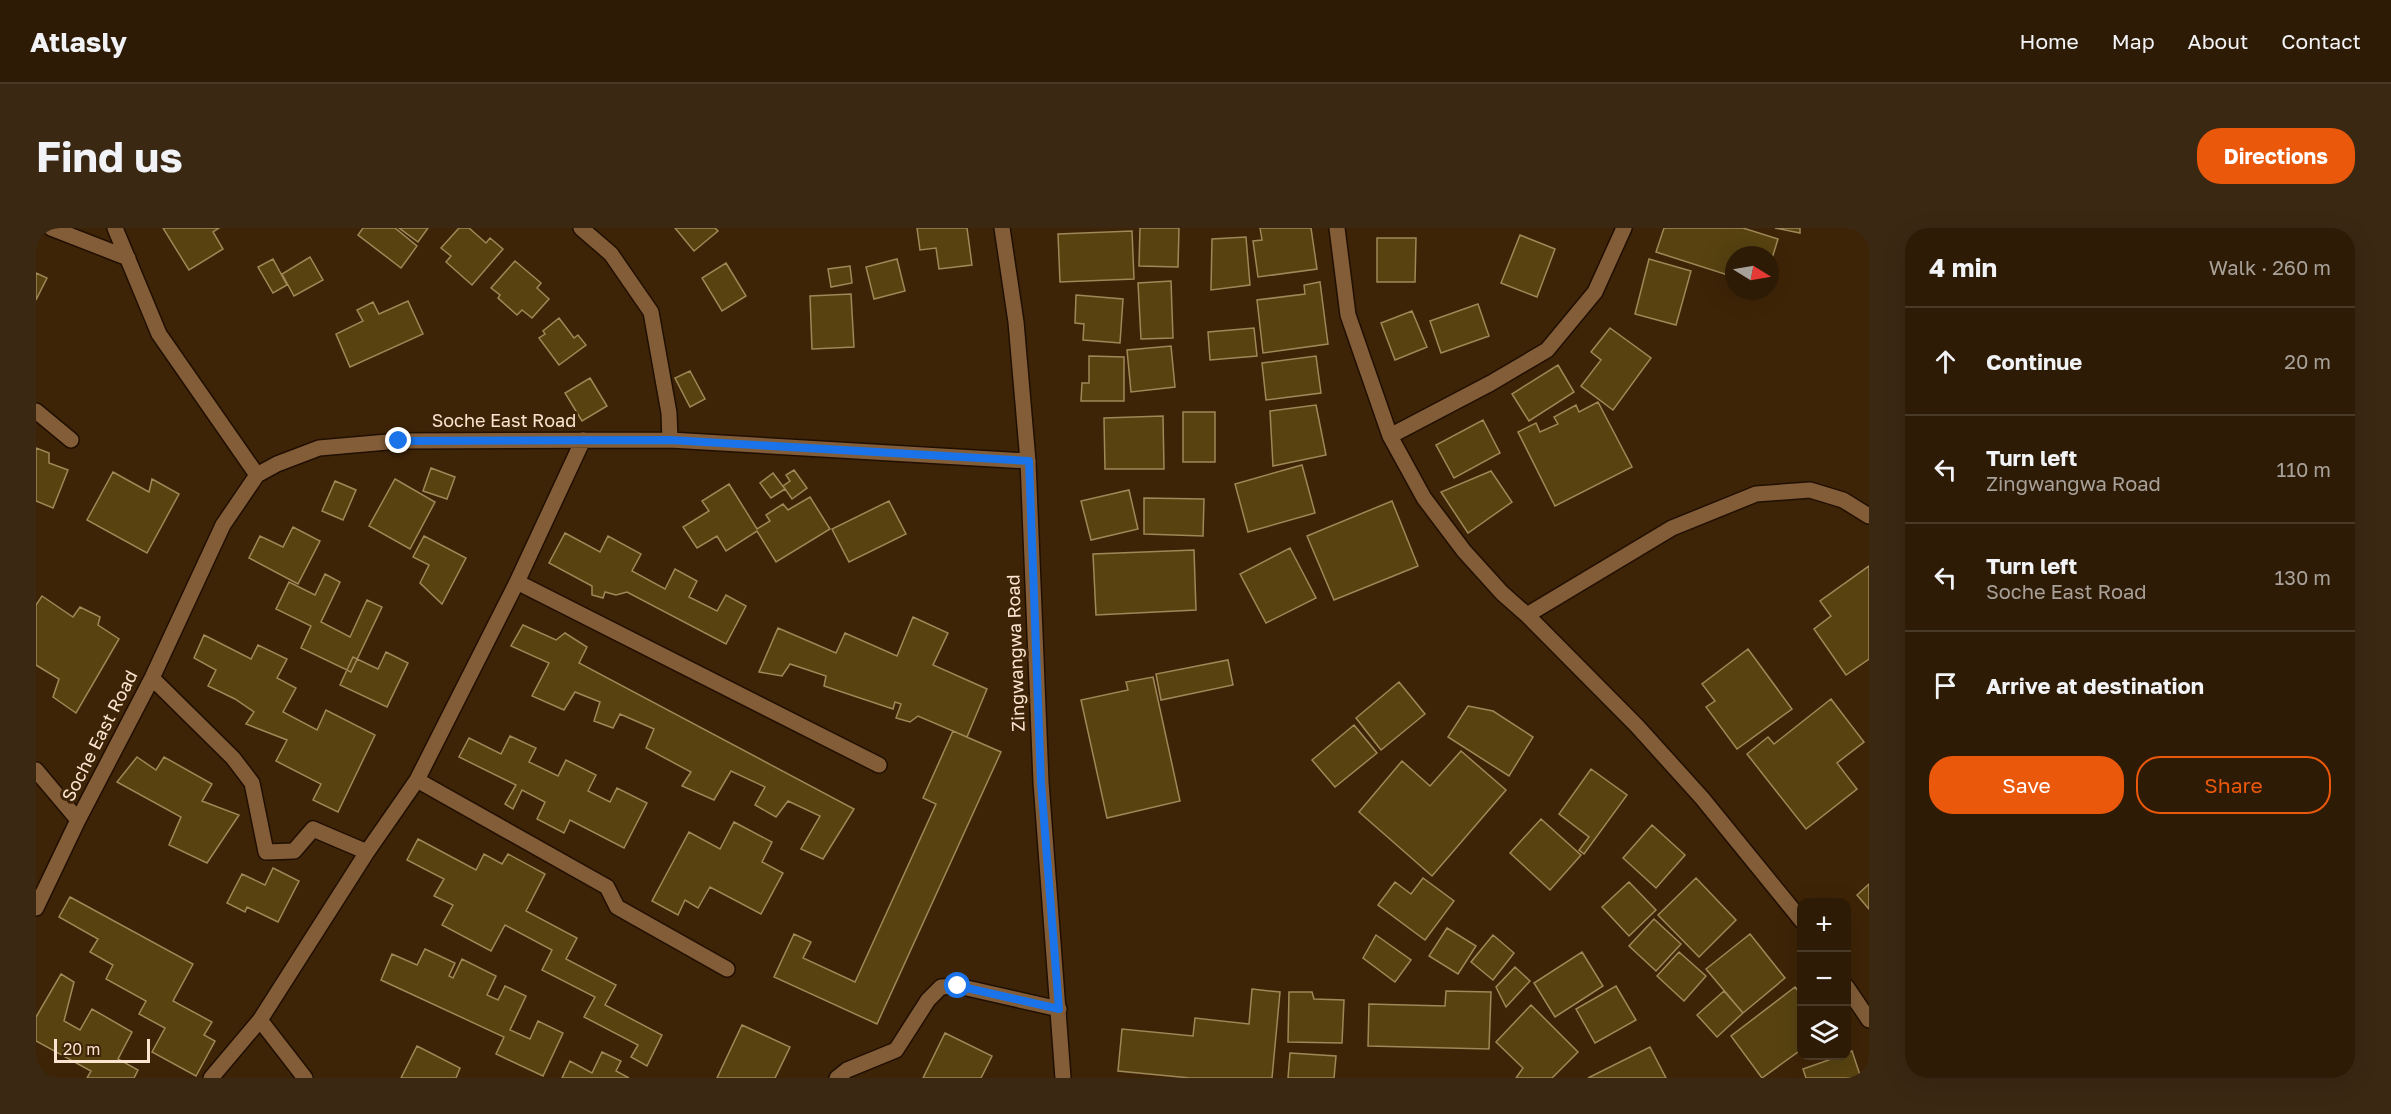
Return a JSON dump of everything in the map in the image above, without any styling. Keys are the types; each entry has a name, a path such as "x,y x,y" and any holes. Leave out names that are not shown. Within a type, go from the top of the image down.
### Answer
{"street":[{"path":"51,228 128,258"},
{"path":"115,228 159,334 257,475"},
{"path":"581,228 611,254 651,312 669,413 670,440"},
{"name":"Zingwangwa Road","path":"1002,228 1016,322 1029,461 1041,782 1063,1078"},
{"path":"1337,228 1348,315 1390,436 1424,498 1464,551 1502,593 1527,615 1637,726 1694,790 1797,915"},
{"path":"1390,436 1491,383 1547,350 1595,292 1624,228"},
{"path":"36,411 71,440"},
{"path":"211,1078 260,1020 367,852 417,780 517,582 583,440"},
{"name":"Soche East Road","path":"36,908 78,820 152,678 224,525 257,475 277,464 320,448 399,441 583,440 670,440 1029,461"},
{"path":"1527,615 1671,528 1756,494 1810,490 1843,500 1869,516"},
{"path":"517,582 879,765"},
{"path":"152,678 233,758 252,783 266,852 294,851 313,829 367,852"},
{"path":"36,770 78,820"},
{"path":"417,780 608,887 617,907 727,969"},
{"path":"837,1078 847,1070 896,1050 928,1000 941,987 958,986 1059,1009"},
{"path":"1851,993 1869,1020"},
{"path":"260,1020 304,1078"}],"building":[{"path":"163,228 219,228 213,232 223,249 189,270"},
{"path":"363,228 395,228 417,246 401,268 358,235"},
{"path":"399,228 428,228 418,242"},
{"path":"459,228 469,228 486,243 490,238 503,249 472,285 446,262 451,256 441,248"},
{"path":"675,228 715,228 718,231 694,251"},
{"path":"917,228 967,228 972,265 939,269 936,248 920,250"},
{"path":"1140,228 1179,228 1178,267 1139,266"},
{"path":"1260,228 1311,228 1317,269 1258,277 1253,241 1262,240"},
{"path":"1664,228 1743,228 1778,239 1776,246 1725,246 1725,274 1656,252"},
{"path":"1775,228 1800,228 1800,233"},
{"path":"1132,231 1134,279 1060,282 1058,234"},
{"path":"1520,235 1555,249 1537,297 1501,283"},
{"path":"1246,237 1250,285 1211,290 1212,239"},
{"path":"1377,238 1416,238 1415,282 1377,282"},
{"path":"310,257 323,280 294,296 282,274"},
{"path":"273,259 287,285 273,293 258,267"},
{"path":"897,259 905,291 874,299 866,267"},
{"path":"1649,259 1691,271 1676,325 1635,314"},
{"path":"515,261 541,283 537,288 549,299 532,318 522,310 517,315 498,298 500,295 491,288"},
{"path":"726,263 746,296 722,311 702,278"},
{"path":"850,266 852,283 831,287 828,269"},
{"path":"36,273 47,278 36,300"},
{"path":"1171,281 1173,338 1141,339 1138,283"},
{"path":"1320,282 1328,344 1263,353 1257,300 1305,294 1304,285"},
{"path":"851,294 854,347 812,349 810,296"},
{"path":"1076,295 1123,299 1120,343 1083,340 1084,324 1075,323"},
{"path":"408,301 423,334 350,367 336,334 363,321 357,310 373,302 379,314"},
{"path":"1478,304 1489,336 1441,353 1430,321"},
{"path":"1412,311 1427,347 1395,360 1381,323"},
{"path":"559,318 574,338 578,335 586,345 559,365 539,338 545,334 543,331"},
{"path":"1254,328 1257,356 1210,360 1208,332"},
{"path":"1610,328 1651,358 1613,410 1581,386 1601,360 1591,352"},
{"path":"1171,346 1175,387 1131,392 1127,350"},
{"path":"1089,356 1124,357 1124,401 1081,401 1082,383 1089,383"},
{"path":"1316,356 1321,393 1266,400 1262,363"},
{"path":"1558,365 1574,392 1529,421 1512,394"},
{"path":"690,371 705,399 690,407 675,378"},
{"path":"590,378 607,406 582,421 565,393"},
{"path":"1598,402 1632,467 1555,506 1518,432 1536,423 1540,432 1558,424 1554,417 1576,405 1579,412"},
{"path":"1316,405 1326,455 1273,466 1270,411"},
{"path":"1183,412 1215,412 1215,462 1183,462"},
{"path":"1163,416 1164,469 1105,469 1104,418"},
{"path":"1483,420 1500,453 1454,478 1436,445"},
{"path":"36,448 49,453 49,463 68,470 53,508 36,501"},
{"path":"1302,465 1315,513 1248,532 1235,484"},
{"path":"431,468 455,477 447,499 423,491"},
{"path":"794,470 807,488 792,499 783,486 790,481 786,475"},
{"path":"1491,471 1512,502 1468,533 1441,492"},
{"path":"113,472 149,492 152,479 179,494 147,553 87,520"},
{"path":"773,473 785,489 771,498 760,483"},
{"path":"395,479 435,502 410,549 369,526"},
{"path":"335,481 356,490 343,520 322,511"},
{"path":"729,484 757,529 770,521 766,515 783,504 788,510 810,497 830,529 776,562 757,531 726,551 717,536 697,548 683,527 709,511 702,501"},
{"path":"1129,490 1138,529 1091,540 1081,501"},
{"path":"1144,498 1204,499 1203,536 1144,534"},
{"path":"889,501 906,534 849,562 832,529"},
{"path":"1392,501 1418,566 1334,600 1307,536"},
{"path":"293,527 320,541 298,584 249,558 260,536 283,547"},
{"path":"565,533 600,552 608,536 641,554 632,571 665,589 675,569 697,581 689,597 717,611 726,595 746,606 726,644 627,592 616,595 605,592 603,598 592,595 592,586 549,563"},
{"path":"424,536 466,558 442,604 420,583 429,565 413,557"},
{"path":"1290,548 1316,598 1266,623 1240,574"},
{"path":"1194,550 1196,610 1096,615 1093,554"},
{"path":"1869,566 1869,659 1846,675 1814,629 1831,616 1820,601"},
{"path":"325,574 340,582 321,622 350,637 367,600 382,607 351,672 301,648 311,626 276,609 289,582 315,595"},
{"path":"42,596 73,617 80,607 100,617 98,625 119,639 76,713 53,697 59,679 36,665 36,605"},
{"path":"913,617 948,633 933,665 987,689 967,737 918,716 910,722 896,718 901,704 895,702 893,709 824,686 826,676 790,664 782,676 759,672 778,628 836,653 845,633 897,656"},
{"path":"523,625 556,640 565,633 587,647 579,663 854,809 823,859 801,849 820,816 788,801 776,817 755,805 765,787 731,771 714,800 682,786 691,772 646,748 654,729 620,714 613,728 594,721 600,702 575,692 564,710 532,696 549,663 511,646"},
{"path":"204,635 251,659 258,645 287,659 277,678 296,688 283,712 317,730 326,710 375,735 338,812 313,800 321,784 276,761 287,740 246,724 254,712 235,699 208,686 216,670 194,658"},
{"path":"1748,649 1792,709 1737,749 1706,707 1715,701 1702,684"},
{"path":"386,652 408,663 387,707 340,685 353,657 378,669"},
{"path":"1228,660 1233,685 1161,700 1156,674"},
{"path":"1153,677 1180,801 1107,818 1081,700 1128,690 1126,682"},
{"path":"1399,682 1425,714 1381,750 1356,718"},
{"path":"1831,699 1864,742 1837,763 1857,789 1806,829 1747,754 1768,737 1774,744"},
{"path":"1468,706 1493,711 1533,737 1509,776 1448,737"},
{"path":"1354,725 1377,753 1335,787 1312,760"},
{"path":"953,731 1001,752 877,1024 774,977 794,934 811,942 803,958 855,982 936,804 923,798"},
{"path":"510,736 536,748 529,762 558,776 566,760 596,775 588,791 610,802 617,788 647,803 624,848 570,820 564,833 537,819 545,802 522,790 513,809 505,804 516,785 459,757 469,738 501,754"},
{"path":"1461,751 1506,790 1432,876 1359,812 1402,761 1430,786"},
{"path":"137,757 156,770 164,757 212,784 202,801 239,815 207,863 169,845 181,817 117,782"},
{"path":"1591,769 1627,795 1584,854 1579,850 1589,837 1559,814"},
{"path":"1541,819 1581,855 1550,890 1510,853"},
{"path":"734,822 772,842 762,862 783,873 761,914 710,887 698,908 685,900 678,915 652,901 689,832 720,849"},
{"path":"1652,825 1685,855 1656,888 1623,858"},
{"path":"418,839 476,870 484,854 502,864 508,854 545,874 526,911 577,938 566,959 616,985 605,1005 662,1035 647,1066 631,1057 638,1045 584,1017 595,997 542,970 552,950 505,925 491,951 442,925 453,905 434,896 444,879 407,860"},
{"path":"273,868 299,881 278,922 247,907 245,912 227,903 242,874 265,885"},
{"path":"1423,878 1454,901 1425,940 1378,905 1395,882 1411,894"},
{"path":"1696,878 1736,920 1699,957 1658,915"},
{"path":"1629,882 1656,910 1629,936 1602,907"},
{"path":"1869,884 1869,909 1857,895"},
{"path":"70,897 193,964 173,1001 212,1022 204,1035 215,1041 196,1076 152,1052 165,1028 139,1014 146,1001 106,979 113,965 90,952 98,939 59,917"},
{"path":"1654,919 1681,944 1656,971 1629,946"},
{"path":"1447,928 1476,946 1458,974 1429,956"},
{"path":"1750,934 1785,978 1743,1013 1706,969"},
{"path":"1376,935 1411,960 1395,982 1363,958"},
{"path":"1493,935 1514,953 1493,980 1471,962"},
{"path":"425,949 455,963 449,976 453,978 462,959 496,976 487,995 498,1000 505,986 526,996 510,1030 530,1039 538,1021 563,1033 543,1076 496,1054 504,1037 381,980 392,954 417,965"},
{"path":"1582,952 1603,986 1555,1017 1534,983"},
{"path":"1679,952 1706,976 1684,1001 1657,976"},
{"path":"1515,967 1530,981 1506,1007 1496,987"},
{"path":"61,974 74,982 64,1021 80,1030 92,1009 132,1032 118,1059 138,1070 134,1078 87,1078 91,1071 36,1041 36,1017"},
{"path":"1616,986 1636,1020 1595,1043 1576,1009"},
{"path":"1795,987 1797,990 1797,1053 1762,1078 1731,1036"},
{"path":"1252,989 1280,992 1272,1078 1190,1078 1118,1071 1122,1029 1193,1036 1195,1018 1249,1024"},
{"path":"1446,991 1491,992 1489,1049 1368,1046 1369,1004 1445,1006"},
{"path":"1724,991 1743,1013 1717,1037 1697,1015"},
{"path":"1289,992 1312,992 1314,999 1344,1000 1342,1043 1288,1042"},
{"path":"1531,1005 1578,1052 1552,1078 1516,1078 1523,1068 1496,1042"},
{"path":"742,1025 790,1047 775,1078 717,1078"},
{"path":"945,1033 992,1056 981,1078 923,1078"},
{"path":"417,1046 460,1068 456,1078 401,1078"},
{"path":"1650,1047 1666,1078 1588,1078"},
{"path":"1851,1051 1861,1078 1806,1078 1803,1069 1829,1060 1851,1060"},
{"path":"602,1052 621,1061 616,1071 629,1078 562,1078 570,1061 592,1073"},
{"path":"1290,1053 1336,1056 1334,1078 1288,1078"}],"route":[{"path":"399,441 670,440 1029,461 1041,782 1059,1009 958,986"}]}
